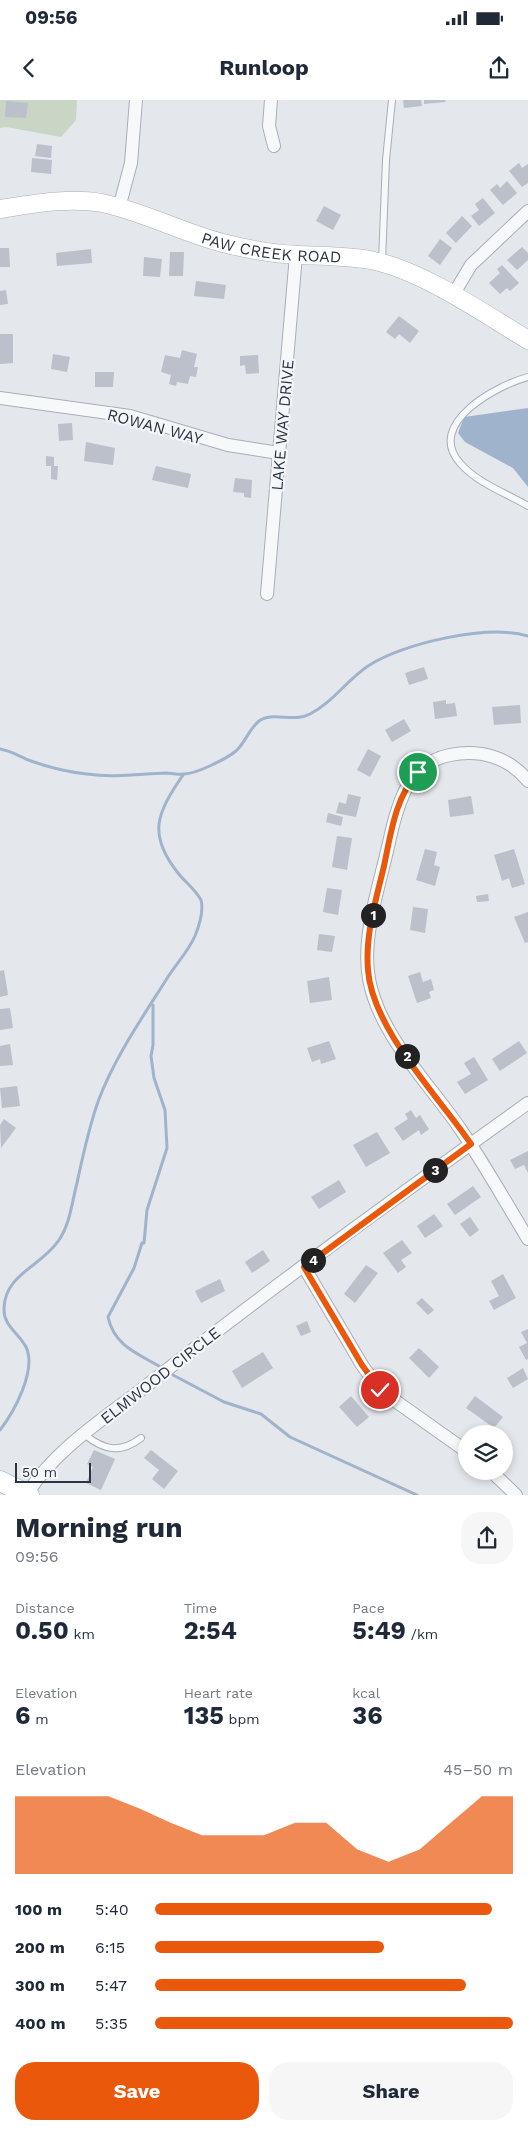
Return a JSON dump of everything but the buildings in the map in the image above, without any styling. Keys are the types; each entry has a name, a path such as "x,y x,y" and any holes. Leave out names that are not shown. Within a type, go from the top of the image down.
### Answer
{"main road":[{"path":"0,1481 28,1495"}],"street":[{"path":"119,208 131,163 136,100"},
{"path":"271,100 269,126 274,146"},
{"name":"PAW CREEK ROAD","path":"0,208 69,202 102,204 225,244 296,255 346,257 382,263 453,295 528,340"},
{"path":"453,295 471,265 528,211"},
{"name":"LAKE WAY DRIVE","path":"267,594 296,255"},
{"name":"ROWAN WAY","path":"0,398 130,416 228,445 279,453"},
{"path":"528,781 510,765 484,754 449,755 436,760 418,772 409,782 400,800 371,923 368,969 373,998 392,1036 471,1144 528,1239"},
{"name":"ELMWOOD CIRCLE","path":"28,1495 43,1471 204,1340 528,1103"},
{"path":"304,1267 362,1365 380,1390 458,1445"},
{"path":"500,1480 516,1495"}],"lane":[{"path":"382,263 386,160 392,100"},
{"path":"528,377 498,388 481,399 455,424 450,441 453,455 461,464 478,477 528,506"},
{"path":"85,1435 104,1448 114,1449 125,1447 141,1438"}],"green space":[{"path":"0,100 77,100 76,120 61,137 6,127 0,128"}],"water":[{"path":"528,408 528,487 513,468 465,442 458,433 464,417"}],"waterway":[{"path":"0,749 44,765 87,774 116,776 196,772 211,766 236,751 252,728 264,718 297,717 310,714 325,704 368,666 402,650 423,643 469,634 491,632 528,636"},
{"path":"0,1430 12,1413 29,1367 29,1356 26,1347 9,1325 4,1314 6,1296 17,1278 52,1249 63,1234 70,1213 92,1120 105,1083 138,1023 192,942 199,923 202,909 201,900 168,859 159,835 162,812 183,775"},
{"path":"153,1005 153,1045 151,1056 154,1078 165,1110 167,1148 147,1210 144,1243 142,1243 134,1268 108,1317 115,1335 127,1347 159,1366"},
{"path":"173,1375 224,1402 261,1414 290,1437 417,1495"}],"route":[{"path":"380,1390 362,1365 304,1267 471,1144 392,1036 373,998 369,980 368,946 371,923 393,825 405,788 418,772"}]}
